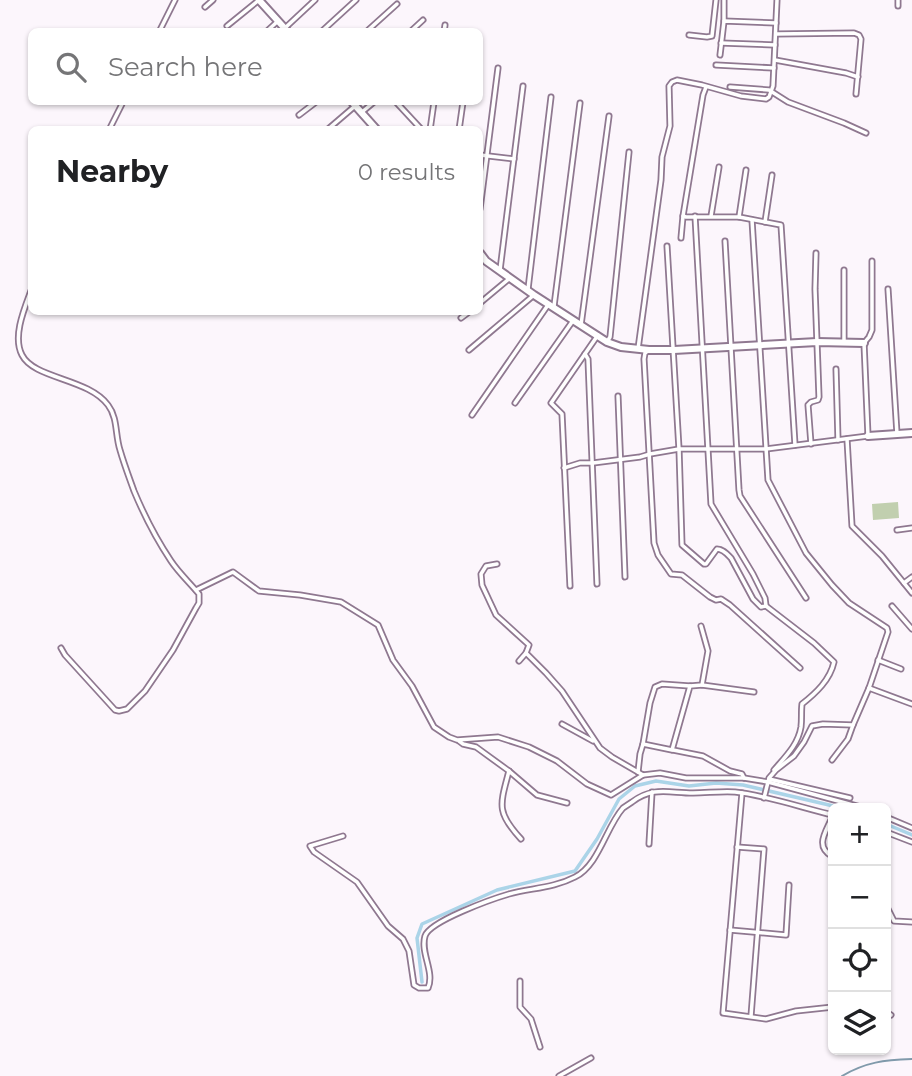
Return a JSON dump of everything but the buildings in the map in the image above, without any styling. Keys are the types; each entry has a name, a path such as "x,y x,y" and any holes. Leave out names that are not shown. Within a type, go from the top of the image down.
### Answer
{"street":[{"path":"161,28 175,0"},
{"path":"205,7 213,0"},
{"path":"227,26 259,0 284,28"},
{"path":"288,28 315,0"},
{"path":"325,28 356,0"},
{"path":"689,34 712,36 716,0"},
{"path":"720,55 724,0"},
{"path":"638,349 662,157 670,126 669,86 677,80 740,96 766,99 772,91 777,0"},
{"path":"898,0 898,6"},
{"path":"370,28 397,4"},
{"path":"414,28 423,20"},
{"path":"270,28 278,21"},
{"path":"724,21 776,23"},
{"path":"776,34 859,35 861,39 856,94"},
{"path":"721,43 775,45"},
{"path":"775,60 858,77"},
{"path":"716,65 774,68"},
{"path":"483,182 498,68"},
{"path":"500,270 523,86"},
{"path":"681,238 706,87"},
{"path":"730,87 772,91 788,102 866,133"},
{"path":"468,350 531,293 551,97"},
{"path":"472,415 551,306 580,103"},
{"path":"111,126 122,105"},
{"path":"299,115 312,105"},
{"path":"331,126 353,105"},
{"path":"355,105 374,126"},
{"path":"362,112 370,105"},
{"path":"399,105 418,126"},
{"path":"431,126 434,105"},
{"path":"460,126 463,105"},
{"path":"581,325 609,116"},
{"path":"607,342 610,337 629,152"},
{"path":"483,156 514,159"},
{"path":"711,216 719,167"},
{"path":"739,217 746,170"},
{"path":"765,222 772,175"},
{"path":"683,216 739,217 781,225 795,445"},
{"path":"695,216 710,504 753,574 765,598 766,607"},
{"path":"752,220 768,480 806,553 849,603 887,628 888,632 848,739 832,760"},
{"path":"725,241 740,496 806,598"},
{"path":"667,246 682,545 704,564 719,549 726,554 731,558 753,599 814,643 834,662 824,684 803,704 799,737 775,768 764,798"},
{"path":"811,444 808,405 819,397 816,253"},
{"path":"483,257 531,293 607,342 621,347 674,350 788,343 864,343"},
{"path":"868,436 864,343 872,330 872,261"},
{"path":"844,270 844,342"},
{"path":"483,300 510,278"},
{"path":"888,289 897,434"},
{"path":"28,303 18,342 22,355 29,365 87,388 98,394 109,406 116,419 120,451 135,492 162,547 199,594 199,603 178,642 145,691 127,709 115,710 61,648"},
{"path":"461,318 465,315"},
{"path":"515,403 574,320"},
{"path":"570,586 562,414 551,403 598,335"},
{"path":"649,350 644,359 654,543 658,555 671,574 682,575 710,597 721,599 730,605 800,668"},
{"path":"584,354 588,359 597,584"},
{"path":"836,369 838,440"},
{"path":"618,396 625,577"},
{"path":"564,468 580,463 621,460 679,449 766,449 912,433"},
{"path":"847,439 852,526 882,556 912,593"},
{"path":"897,530 912,528"},
{"path":"497,564 483,569 482,585 497,617 529,645 519,661"},
{"path":"195,590 233,572 259,591 341,602 378,625 393,660 412,685 433,727 463,744 476,747 537,795 568,803"},
{"path":"904,583 912,576"},
{"path":"892,606 912,629"},
{"path":"701,626 708,651 702,685"},
{"path":"526,653 562,691 594,742 603,751 643,775"},
{"path":"878,660 901,669"},
{"path":"638,772 655,687 662,684 702,685 754,692"},
{"path":"672,750 690,686"},
{"path":"869,688 912,704"},
{"path":"562,724 594,742"},
{"path":"769,780 776,770 794,756 812,726 853,725"},
{"path":"457,740 498,737 530,747 611,795 643,775 660,773 686,778 769,780 850,798"},
{"path":"643,744 709,758 730,771 742,774 744,778"},
{"path":"509,771 501,807 508,825 522,839"},
{"path":"769,780 847,803"},
{"path":"649,844 652,792"},
{"path":"742,793 723,1013 766,1019 796,1011 828,1008"},
{"path":"343,836 310,846 314,852 357,882 388,926 403,939 409,950 414,985 428,988 430,982 424,945 429,929 458,914 509,894 548,887 581,874 623,808 644,794 742,793 828,814"},
{"path":"891,819 912,828"},
{"path":"828,827 822,842 828,853"},
{"path":"891,834 912,842"},
{"path":"737,847 764,849 751,1016"},
{"path":"730,930 786,935 789,885"},
{"path":"891,915 894,921 912,922"},
{"path":"520,981 520,1007 531,1019 540,1047"},
{"path":"559,1076 590,1058"}],"green space":[{"path":"898,502 899,518 873,520 872,504"}],"waterway":[{"path":"422,982 417,938 422,924 497,890 575,871 619,799 635,786 656,781 689,786 716,783 743,785 828,805"},
{"path":"891,826 912,835"},
{"path":"842,1076 875,1063 912,1059"}]}
